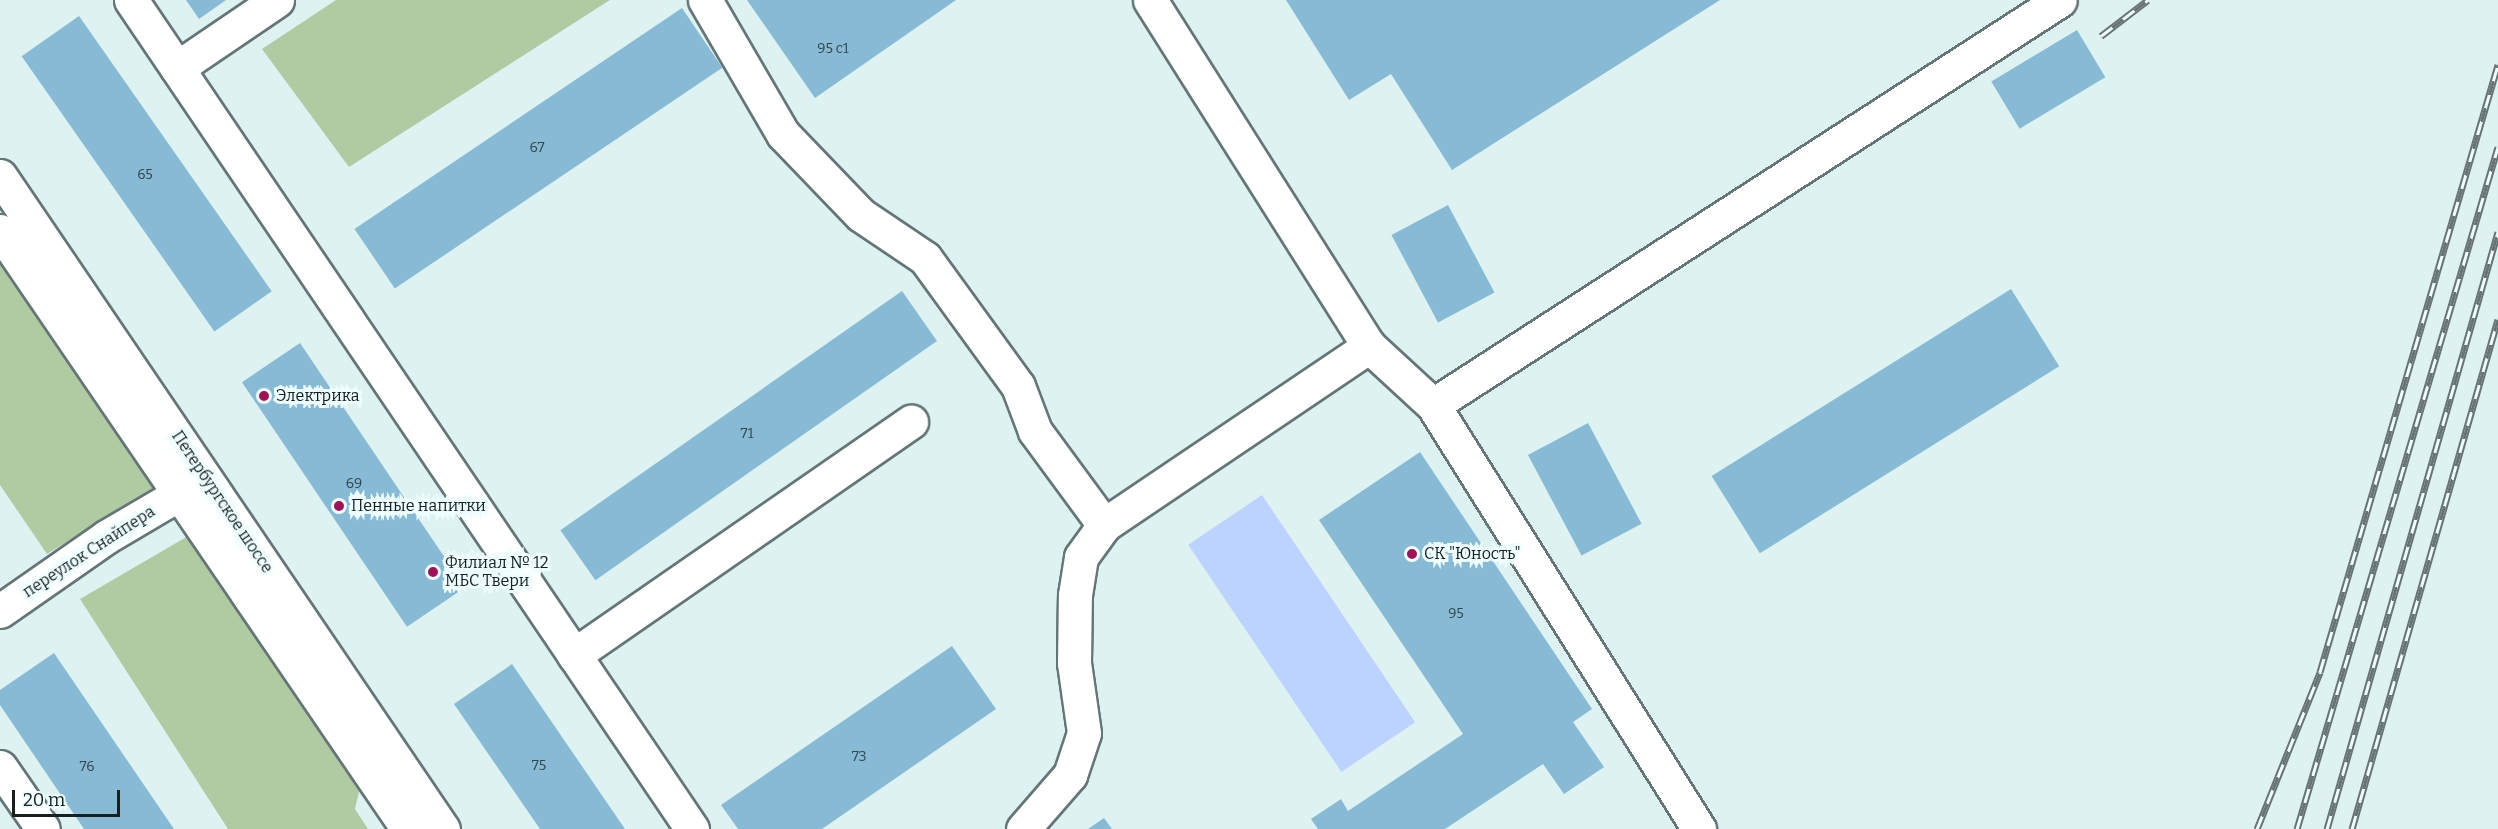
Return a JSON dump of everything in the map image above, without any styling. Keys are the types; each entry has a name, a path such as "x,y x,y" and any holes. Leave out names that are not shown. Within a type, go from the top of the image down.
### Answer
{"main road":[{"path":"131,0 692,829"},
{"path":"177,68 278,0"},
{"path":"705,0 783,134 861,215 925,258 1018,386 1035,431 1104,525"},
{"path":"1150,0 1369,346 1433,405 1699,829"},
{"path":"1433,405 2060,0"},
{"name":"Петербургское шоссе","path":"0,176 408,829"},
{"name":"Петербургское шоссе","path":"0,231 192,486 443,829"},
{"path":"1023,829 1070,775 1084,733 1074,663 1075,595 1081,557 1104,525 1369,346"},
{"path":"574,655 911,422"},
{"name":"переулок Снайпера","path":"0,611 106,537 192,486"},
{"path":"0,767 43,829"}],"green space":[{"path":"336,0 610,0 349,167 262,49"},
{"path":"0,263 154,489 47,554 0,485"},
{"path":"195,532 362,779 355,809 368,829 228,829 80,599"}],"water":[{"path":"1262,495 1415,722 1341,772 1188,545"}],"building":[{"path":"186,0 226,0 199,19"},
{"path":"747,0 956,0 815,98"},
{"path":"1286,0 1720,0 1452,170 1391,74 1349,100"},
{"path":"682,8 722,68 395,289 355,229"},
{"path":"79,16 272,291 214,331 22,56"},
{"path":"2077,30 2105,77 2020,129 1991,82"},
{"path":"1448,205 1494,292 1438,322 1391,235"},
{"path":"2011,289 2059,366 1760,553 1712,476"},
{"path":"902,291 937,341 595,580 560,530"},
{"path":"300,343 465,588 407,627 242,382"},
{"path":"1588,423 1642,524 1581,556 1528,455"},
{"path":"1420,452 1592,709 1573,722 1604,767 1564,794 1543,764 1445,829 1318,829 1311,819 1341,799 1348,811 1463,734 1319,520"},
{"path":"952,646 996,709 822,829 738,829 721,805"},
{"path":"54,653 174,829 84,829 0,705 0,690"},
{"path":"512,664 625,829 540,829 454,704"},
{"path":"1104,818 1112,829 1088,829"}],"railway":[{"path":"2101,36 2148,0"},
{"path":"2257,829 2320,672 2498,65"},
{"path":"2297,829 2498,147"},
{"path":"2327,829 2498,232"},
{"path":"2352,829 2498,319"}],"place":[{"name":"Электрика","path":"264,396"},
{"name":"Пенные напитки","path":"339,506"},
{"name":"СК \"Юность\"","path":"1412,554"},
{"name":"Филиал № 12 МБС Твери","path":"433,572"}]}
